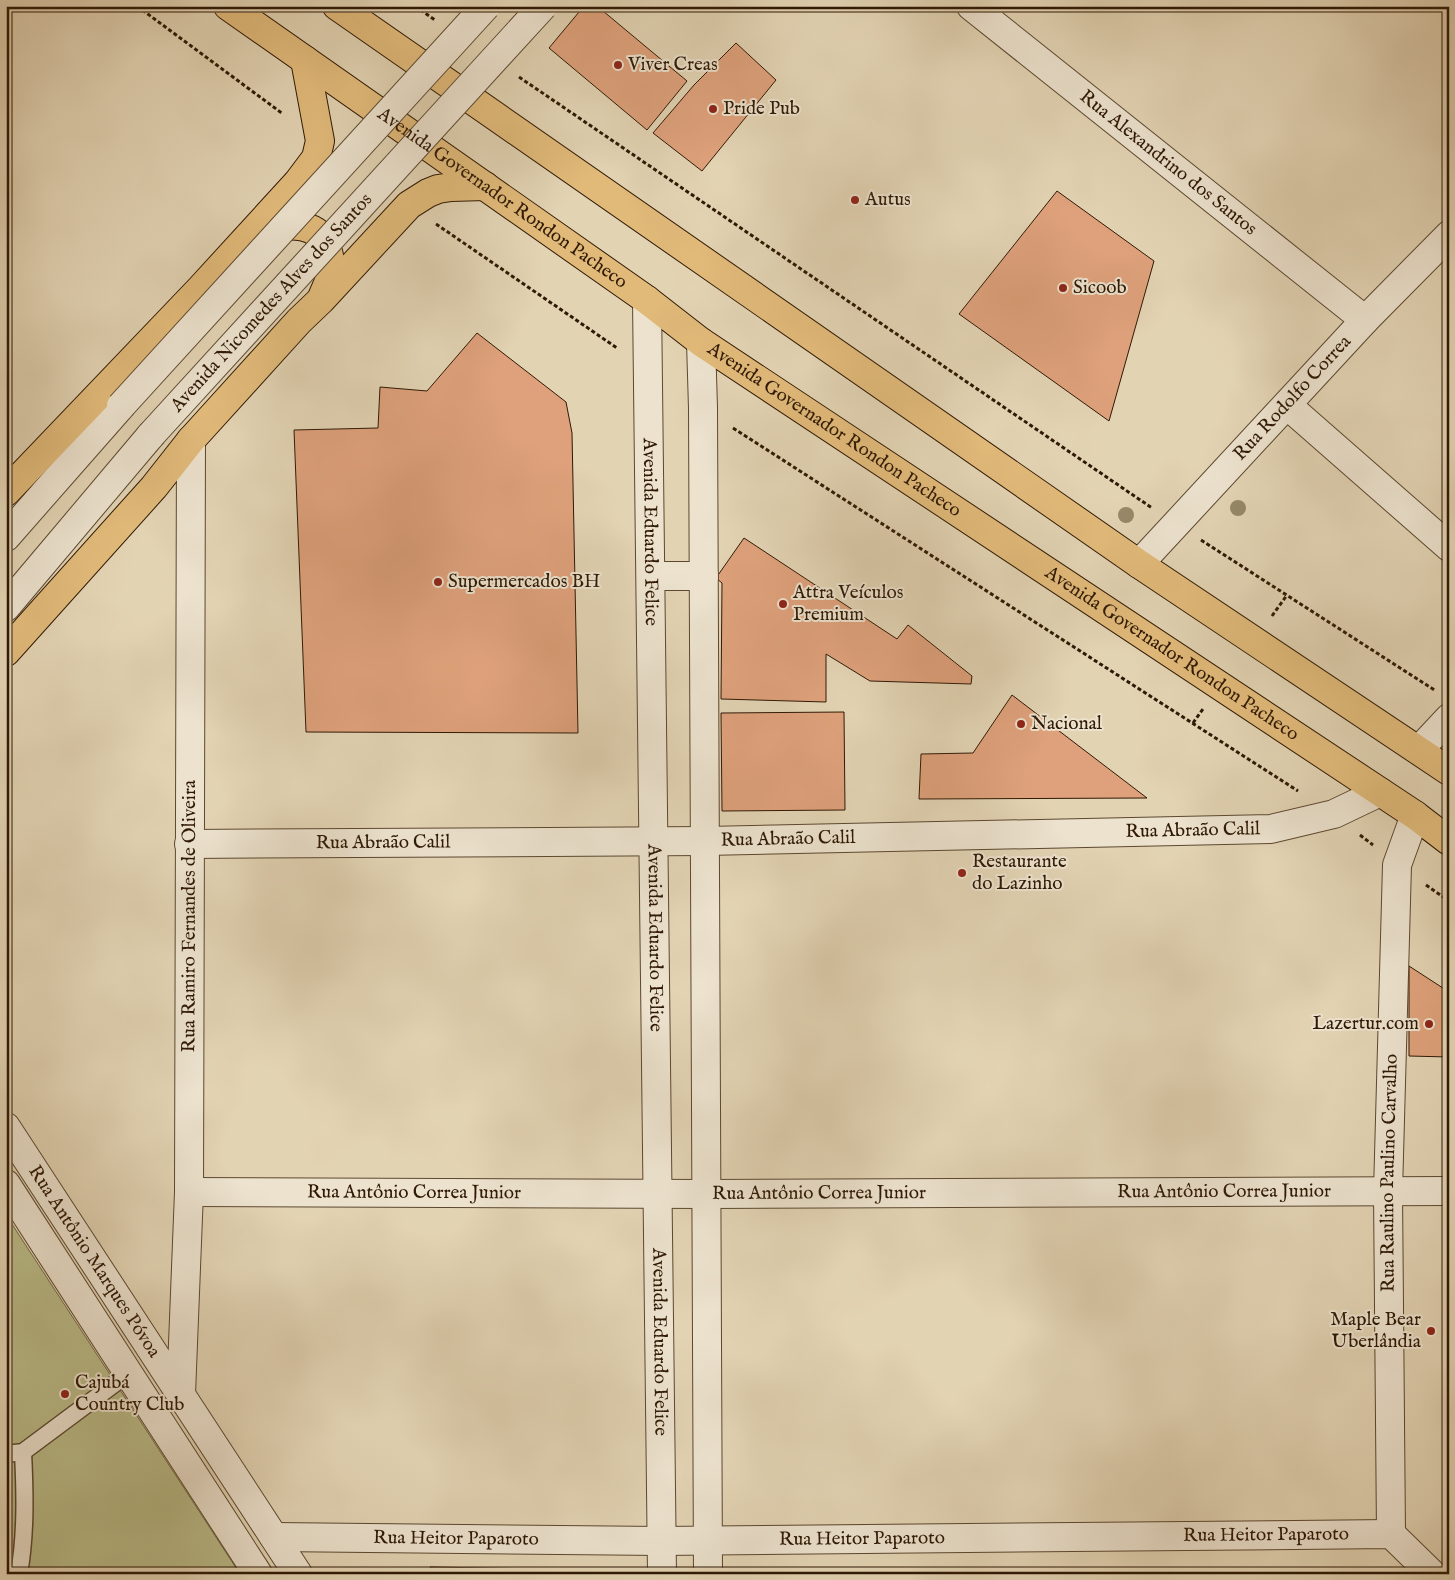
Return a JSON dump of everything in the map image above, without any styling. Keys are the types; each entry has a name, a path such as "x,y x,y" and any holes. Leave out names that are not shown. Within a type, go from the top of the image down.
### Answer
{"main road":[{"name":"Avenida Governador Rondon Pacheco","path":"228,6 647,300 701,342 1415,815 1449,841"},
{"path":"337,6 1139,564 1449,771"},
{"path":"6,492 201,288 298,182 316,158 320,141 305,60"},
{"name":"Avenida Nicomedes Alves dos Santos","path":"6,652 154,488 191,440 299,321 321,300 409,205 428,192 438,189 485,186"},
{"path":"253,230 298,226 312,229 320,234 325,241 330,257 330,276 321,300"}],"street":[{"path":"6,537 121,406 486,6"},
{"name":"Avenida Nicomedes Alves dos Santos","path":"6,607 151,435 543,6"},
{"name":"Rua Alexandrino dos Santos","path":"971,6 1365,320"},
{"name":"Rua Rodolfo Correa","path":"1139,564 1365,320 1449,235"},
{"name":"Avenida Eduardo Felice","path":"647,300 662,1574"},
{"path":"701,342 704,576 708,1574"},
{"path":"1287,405 1449,547"},
{"name":"Rua Ramiro Fernandes de Oliveira","path":"181,1394 189,1192 191,440"},
{"path":"651,576 704,576"},
{"path":"1419,750 1445,706"},
{"name":"Rua Abraão Calil","path":"189,844 705,841 1271,829 1334,814 1380,792"},
{"name":"Rua Raulino Paulino Carvalho","path":"1391,1534 1388,1192 1398,865 1415,815"},
{"name":"Rua Antônio Marques Póvoa","path":"6,1127 298,1574"},
{"name":"Rua Antônio Marques Póvoa","path":"6,1184 258,1574"},
{"name":"Rua Antônio Correa Junior","path":"189,1192 707,1194 1449,1191"},
{"path":"129,1373 141,1372 150,1374 166,1389 181,1394"},
{"path":"1391,1534 1432,1574"},
{"name":"Rua Heitor Paparoto","path":"274,1537 708,1541 1391,1534"}],"lane":[{"path":"6,1454 23,1452 129,1373"},
{"path":"19,1574 24,1545 23,1452"}],"path":[{"path":"137,6 320,141"},
{"path":"415,6 440,23"},
{"path":"513,73 1445,706"},
{"path":"409,205 648,370"},
{"path":"703,408 1194,721 1334,814 1398,865 1449,901"}],"green space":[{"name":"Cajubá Country Club","path":"6,1215 240,1574 6,1574"}],"building":[{"name":"Viver Creas","path":"584,6 590,12 597,6 687,81 647,130 549,48"},
{"name":"Pride Pub","path":"736,43 776,80 702,171 653,133 694,85"},
{"name":"Sicoob","path":"1057,191 1154,261 1109,421 959,314"},
{"name":"Supermercados BH","path":"477,333 566,402 572,433 578,733 306,732 294,430 378,428 380,387 427,391"},
{"name":"Attra Veículos Premium","path":"744,538 897,639 908,625 972,676 971,684 870,681 826,654 826,702 721,699 722,583 716,578"},
{"name":"Nacional","path":"1012,695 1147,798 919,799 921,754 973,753"},
{"path":"844,712 845,810 722,811 721,713"},
{"name":"Lazertur.com","path":"1409,966 1449,992 1449,1057 1409,1056"},
{"path":"430,1567 600,1570 600,1574 430,1574"}],"place":[{"name":"Viver Creas","path":"618,65"},
{"name":"Pride Pub","path":"713,109"},
{"name":"Autus","path":"855,200"},
{"name":"Sicoob","path":"1063,288"},
{"name":"Supermercados BH","path":"438,582"},
{"name":"Attra Veículos Premium","path":"783,604"},
{"name":"Nacional","path":"1021,724"},
{"name":"Restaurante do Lazinho","path":"962,873"},
{"name":"Lazertur.com","path":"1429,1024"},
{"name":"Maple Bear Uberlândia","path":"1431,1331"},
{"name":"Cajubá Country Club","path":"65,1394"}]}
